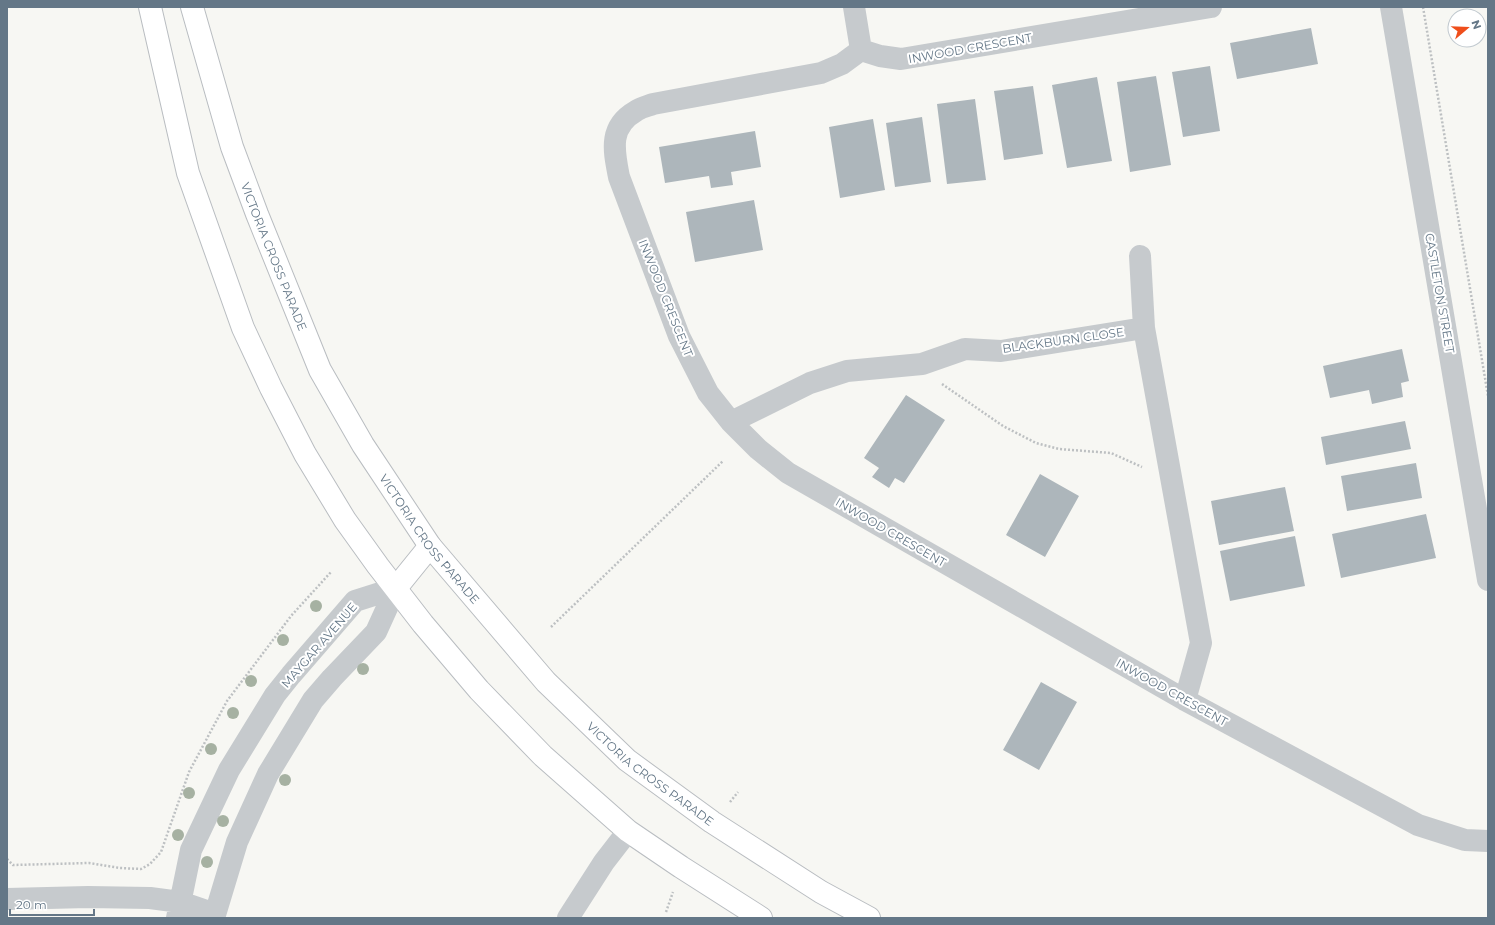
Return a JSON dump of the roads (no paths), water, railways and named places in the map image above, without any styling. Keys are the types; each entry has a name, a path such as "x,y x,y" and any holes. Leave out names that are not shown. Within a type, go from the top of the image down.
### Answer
{"main road":[{"path":"150,7 188,173 243,328 271,388 305,454 345,520 378,566 479,690 543,756 628,831 761,918"},
{"name":"VICTORIA CROSS PARADE","path":"192,7 232,147 257,214 320,370 363,445 430,546 546,682 627,760 712,822 821,892 868,918"},
{"path":"396,588 430,546"}],"street":[{"path":"854,7 861,50"},
{"name":"INWOOD CRESCENT","path":"1211,7 901,59 880,56 861,50 842,64 821,73 653,104 636,110 623,121 615,136 614,152 619,177 679,336 708,393 732,422 758,449 788,473 1185,700 1418,825 1465,840 1488,841"},
{"name":"CASTLETON STREET","path":"1391,7 1488,580"},
{"path":"1140,256 1144,328 1201,644 1185,700"},
{"name":"BLACKBURN CLOSE","path":"732,422 810,384 847,371 922,364 965,349 1001,350 1144,328"},
{"name":"MAYGAR AVENUE","path":"179,910 191,850 229,770 275,696 291,675 355,601 396,588"},
{"path":"7,900 88,897 150,898 179,910 214,916 237,842 268,774 313,700 376,632 396,588"},
{"path":"568,918 604,862 628,831"}]}
